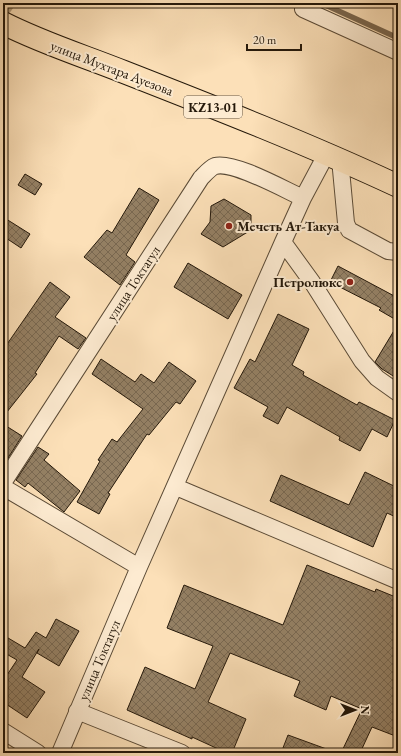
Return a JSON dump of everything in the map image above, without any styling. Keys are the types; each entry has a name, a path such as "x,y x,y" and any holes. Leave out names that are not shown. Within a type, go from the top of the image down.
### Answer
{"main road":[{"name":"улица Мухтара Ауезова","path":"3,23 25,35 113,67 333,156 398,186"}],"street":[{"path":"303,9 398,52"},
{"path":"333,156 346,223 349,230 388,251 398,252"},
{"name":"улица Токтагул","path":"60,753 139,567 176,488 303,198 333,156"},
{"name":"улица Токтагул","path":"3,483 201,178 207,172 216,166 240,169 303,198"},
{"path":"283,242 312,282 362,362 377,378 398,393"},
{"path":"3,487 139,567"},
{"path":"176,488 398,581"},
{"path":"77,711 182,753"},
{"path":"3,731 38,753"}],"building":[{"path":"25,174 42,184 35,195 18,185"},
{"path":"139,188 159,200 126,255 135,262 120,285 84,257 107,230 112,233"},
{"name":"Мечеть Ат-Такуа","path":"224,199 251,215 251,230 223,247 201,234 210,222 211,206"},
{"path":"3,217 30,234 21,248 3,236"},
{"path":"188,263 242,295 228,319 174,287"},
{"path":"338,266 398,298 398,321 379,310 381,308 330,282"},
{"path":"50,282 70,297 55,317 86,338 78,349 59,336 35,373 37,374 3,417 3,350"},
{"path":"278,314 309,329 292,365 304,372 303,375 357,405 359,402 395,420 387,437 372,429 360,451 339,440 340,437 287,407 278,424 263,416 268,407 234,388 250,359 255,362"},
{"path":"398,324 398,379 382,369 375,362"},
{"path":"101,359 135,382 141,374 154,383 169,362 196,381 180,404 176,402 149,435 147,434 108,493 110,494 99,514 77,502 100,461 98,460 112,439 117,442 143,409 92,374"},
{"path":"3,424 22,436 3,466"},
{"path":"38,447 49,454 44,460 80,491 64,512 28,483 25,487 16,480"},
{"path":"365,472 398,488 398,518 387,513 373,547 270,501 281,475 349,505"},
{"path":"307,565 375,592 376,589 398,598 398,737 372,727 360,753 341,753 362,709 331,696 326,710 294,696 300,681 230,653 208,702 246,719 232,753 227,753 192,737 192,739 127,710 145,667 195,689 213,646 167,628 184,585 283,625"},
{"path":"56,619 79,631 59,666 37,653 39,649 22,677 45,692 27,718 3,702 3,681 17,660 3,652 3,635 25,648 36,632 46,638"},
{"path":"288,735 332,751 332,753 281,753"}],"waterway":[{"path":"321,3 398,38"}],"place":[{"name":"Мечеть Ат-Такуа","path":"229,226"},
{"name":"Петролюкс","path":"350,282"}]}
